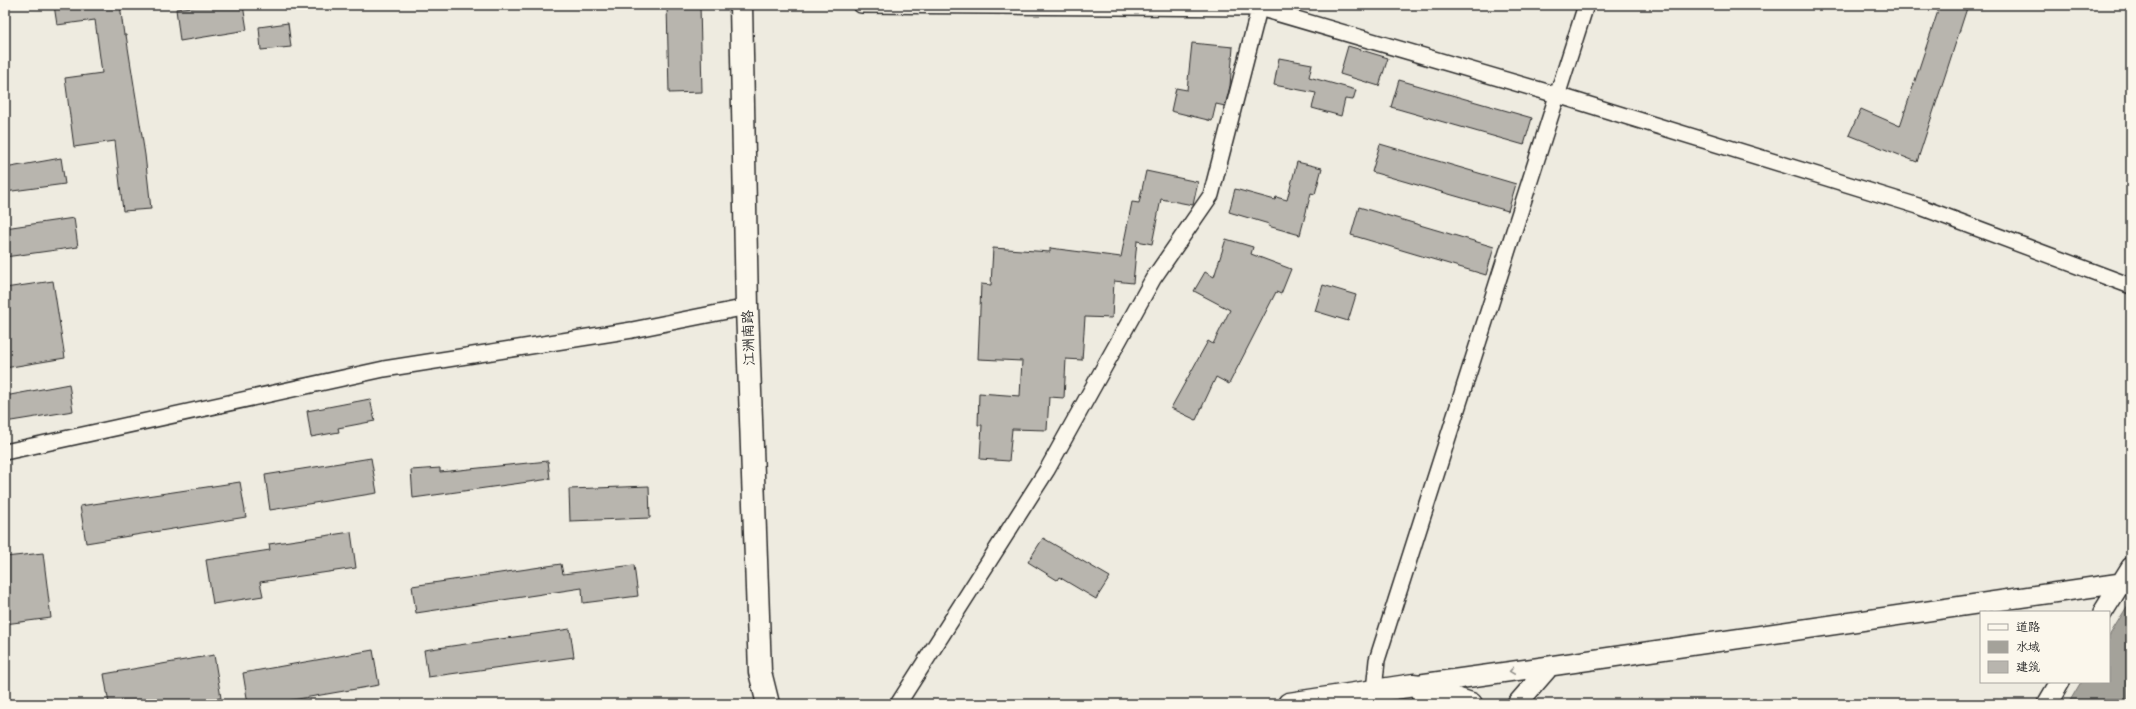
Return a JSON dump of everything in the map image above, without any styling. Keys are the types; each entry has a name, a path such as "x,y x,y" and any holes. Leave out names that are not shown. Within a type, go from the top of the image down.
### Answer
{"main road":[{"name":"江洲南路","path":"741,5 747,307 760,672"},
{"path":"753,704 760,672"},
{"path":"760,672 768,704"},
{"path":"1289,704 1414,685 1471,704"}],"street":[{"path":"861,5 1260,7 1557,95 1918,206 2131,286"},
{"path":"1374,691 1376,660 1586,5"},
{"path":"898,704 1047,470 1153,279 1211,195 1260,7"},
{"path":"5,452 384,369 632,330 747,307"},
{"path":"2104,611 2131,567"},
{"path":"1424,704 1414,685 2121,583"},
{"path":"1516,704 1550,666"},
{"path":"2047,704 2059,683"}],"water":[{"path":"2131,600 2131,704 2068,704 2080,683 2110,683 2110,634"}],"building":[{"path":"54,5 120,5 145,155 151,209 123,211 115,141 74,147 65,78 102,73 95,20 57,25"},
{"path":"207,5 243,5 247,30 180,41 176,9"},
{"path":"667,5 700,5 702,92 669,93"},
{"path":"1940,5 1968,5 1917,162 1849,135 1861,109 1900,126"},
{"path":"288,23 291,47 261,50 259,27"},
{"path":"1192,43 1233,47 1230,86 1225,106 1216,104 1212,121 1171,111 1176,88 1187,90"},
{"path":"1348,46 1388,58 1379,86 1340,74"},
{"path":"1279,58 1312,64 1309,77 1356,90 1353,100 1345,99 1341,116 1312,108 1316,93 1274,85"},
{"path":"1399,80 1532,118 1524,145 1391,107"},
{"path":"1380,144 1516,184 1508,211 1372,172"},
{"path":"61,158 65,184 5,192 5,168"},
{"path":"1297,162 1322,168 1315,194 1311,193 1300,235 1268,226 1269,224 1229,212 1235,189 1275,200 1276,197 1287,200"},
{"path":"1146,171 1198,182 1193,205 1161,199 1152,244 1137,241 1133,283 1114,281 1112,318 1085,317 1082,360 1066,359 1064,398 1049,397 1047,430 1012,429 1009,461 980,459 982,425 978,425 979,393 1020,396 1022,361 978,359 981,284 991,285 993,248 1050,252 1050,248 1121,257 1132,202 1139,203"},
{"path":"1359,207 1494,247 1486,275 1351,235"},
{"path":"74,218 78,247 5,257 5,228"},
{"path":"1226,239 1253,247 1251,254 1291,269 1281,294 1276,292 1229,384 1216,377 1196,420 1171,408 1208,341 1213,344 1230,310 1194,291 1205,272 1214,277"},
{"path":"53,281 65,358 5,368 5,288"},
{"path":"1323,285 1356,295 1348,321 1315,311"},
{"path":"69,384 73,411 5,422 5,396"},
{"path":"370,399 375,421 338,428 339,432 311,437 307,411"},
{"path":"371,458 377,493 270,510 265,475"},
{"path":"548,461 550,479 413,498 411,470 440,468 440,472"},
{"path":"240,482 246,517 86,543 80,506"},
{"path":"649,486 650,518 570,521 569,489"},
{"path":"351,532 356,568 260,582 263,596 213,604 206,560 270,550 269,544"},
{"path":"1043,538 1110,577 1096,599 1059,577 1057,580 1028,562"},
{"path":"43,553 51,618 5,624 5,557"},
{"path":"561,564 563,574 634,565 638,596 583,603 582,588 416,613 412,586"},
{"path":"570,629 574,657 428,677 424,650"},
{"path":"373,650 379,685 269,704 248,704 243,673"},
{"path":"214,655 221,698 184,704 109,704 104,674"}]}
